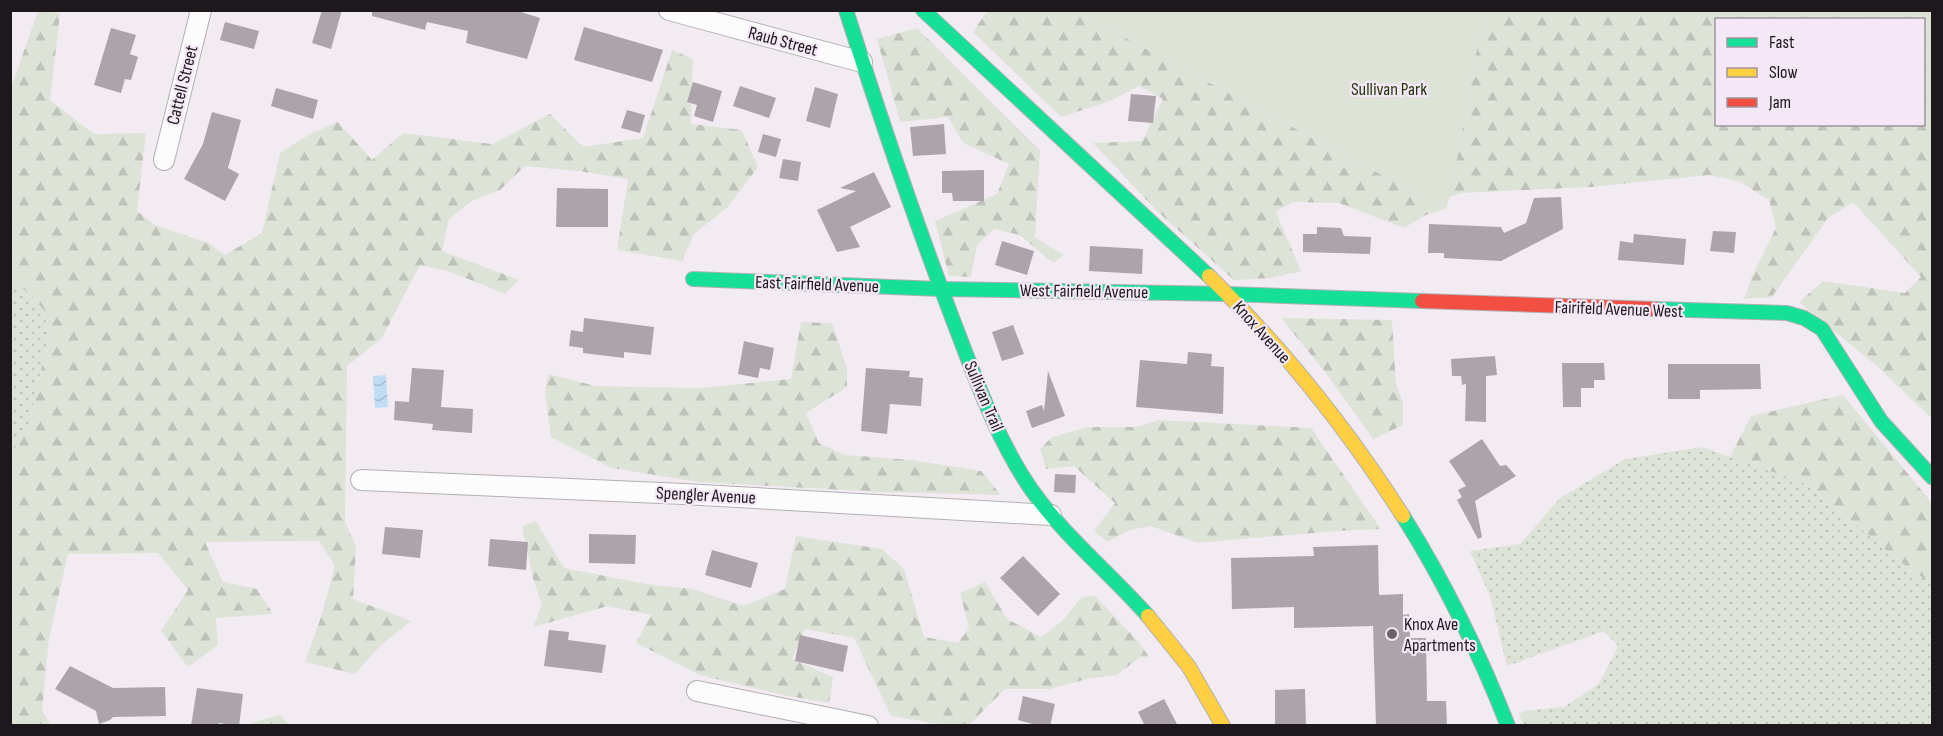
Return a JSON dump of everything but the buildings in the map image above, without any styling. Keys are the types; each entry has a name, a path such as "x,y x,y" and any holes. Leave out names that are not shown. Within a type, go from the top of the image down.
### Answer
{"street":[{"name":"Cattell Street","path":"164,160 201,10"},
{"name":"Raub Street","path":"669,10 862,62"},
{"name":"Sullivan Trail","path":"846,10 940,289 992,418 1030,487 1078,546 1130,597 1184,659 1223,726"},
{"name":"Knox Avenue","path":"923,10 1227,294 1292,366 1334,418 1414,532 1479,651 1508,726"},
{"name":"East Fairfield Avenue","path":"693,279 940,289"},
{"name":"West Fairfield Avenue","path":"940,289 1227,294"},
{"name":"Fairifeld Avenue West","path":"1227,294 1787,314 1804,318 1822,329 1881,421 1932,477"},
{"name":"Spengler Avenue","path":"361,480 684,494 1051,515"},
{"path":"697,691 868,726"}],"green space":[{"path":"38,11 60,14 50,100 94,134 146,133 137,211 155,225 208,243 225,255 262,233 280,153 310,134 338,122 372,160 403,133 492,144 550,114 583,147 643,138 672,50 693,59 691,124 742,130 758,167 728,207 694,234 682,261 617,250 628,179 579,171 525,166 500,190 472,201 449,219 442,251 519,280 505,294 451,272 420,265 382,338 347,366 345,522 356,546 353,599 411,621 380,646 355,674 305,662 321,617 335,566 319,541 205,542 223,582 257,589 273,614 216,618 218,645 188,667 161,631 188,590 158,553 68,554 49,638 42,710 51,725 11,725 10,455 28,427 49,335 43,309 28,292 10,281 11,88"},
{"path":"987,11 1932,11 1932,419 1879,368 1799,302 1823,281 1905,293 1921,277 1853,202 1828,218 1772,297 1744,299 1753,274 1776,228 1769,200 1740,182 1710,175 1591,187 1461,193 1450,197 1445,209 1426,215 1404,228 1339,203 1292,202 1276,212 1301,271 1271,278 1234,280 1158,212 1093,143 1142,141 1163,99 1139,86 1110,101 1061,117 973,32"},
{"name":"Sullivan Park","path":"1075,11 1484,11 1450,197 1445,209"},
{"path":"917,28 1040,150 1035,237 1064,255 1053,263 1020,235 994,229 977,245 971,277 949,276 935,221 997,194 1009,164 963,143 948,117 900,122 877,39"},
{"path":"11,281 28,292 43,309 49,335 28,427 11,455"},
{"path":"1281,318 1392,320 1396,384 1403,402 1403,425 1373,439 1326,373"},
{"path":"801,322 832,323 847,368 847,387 806,413 819,443 845,455 912,460 981,471 1001,495 882,492 698,482 612,468 551,437 545,393 548,374 596,386 699,388 791,379"},
{"path":"1843,395 1932,503 1932,584 1907,567 1807,484 1730,457 1751,416"},
{"path":"1159,420 1311,428 1381,529 1198,543 1151,526 1130,530 1107,542 1094,531 1115,503 1074,466 1046,469 1040,449 1052,437 1089,427 1135,427"},
{"path":"1702,447 1807,484 1907,567 1932,584 1932,725 1542,725 1530,710 1564,707 1599,684 1618,646 1604,631 1507,666 1490,596 1470,551 1520,544 1560,498 1625,459"},
{"path":"536,521 564,568 646,584 692,589 744,606 785,589 796,536 882,549 904,569 924,637 958,643 969,628 960,593 985,582 1007,619 1041,637 1062,621 1082,597 1095,596 1138,641 1149,657 1140,657 1117,675 1087,679 1050,689 1005,689 969,725 946,725 891,716 854,638 805,629 792,659 833,677 829,703 783,695 700,675 636,643 651,615 608,606 533,627 542,605 533,578 522,526"},
{"path":"1530,710 1542,725 1523,725 1519,713"},
{"path":"280,715 289,725 244,725"}],"water":[{"path":"386,375 388,407 375,408 373,376"}],"traffic: fast":[{"path":"846,10 897,166 939,282 978,385 1007,449 1031,489 1058,523 1148,616"},
{"path":"923,10 1209,276"},
{"path":"693,279 940,289 1227,294 1422,301"},
{"path":"1656,309 1787,313 1804,318 1822,329 1881,421 1932,477"},
{"path":"1403,516 1460,618 1508,726"}],"traffic: slow":[{"path":"1209,276 1262,331 1313,390 1360,452 1403,516"},
{"path":"1148,616 1189,667 1223,726"}],"traffic: jam":[{"path":"1422,301 1656,309"}],"place":[{"name":"Knox Ave Apartments","path":"1392,634"}]}
